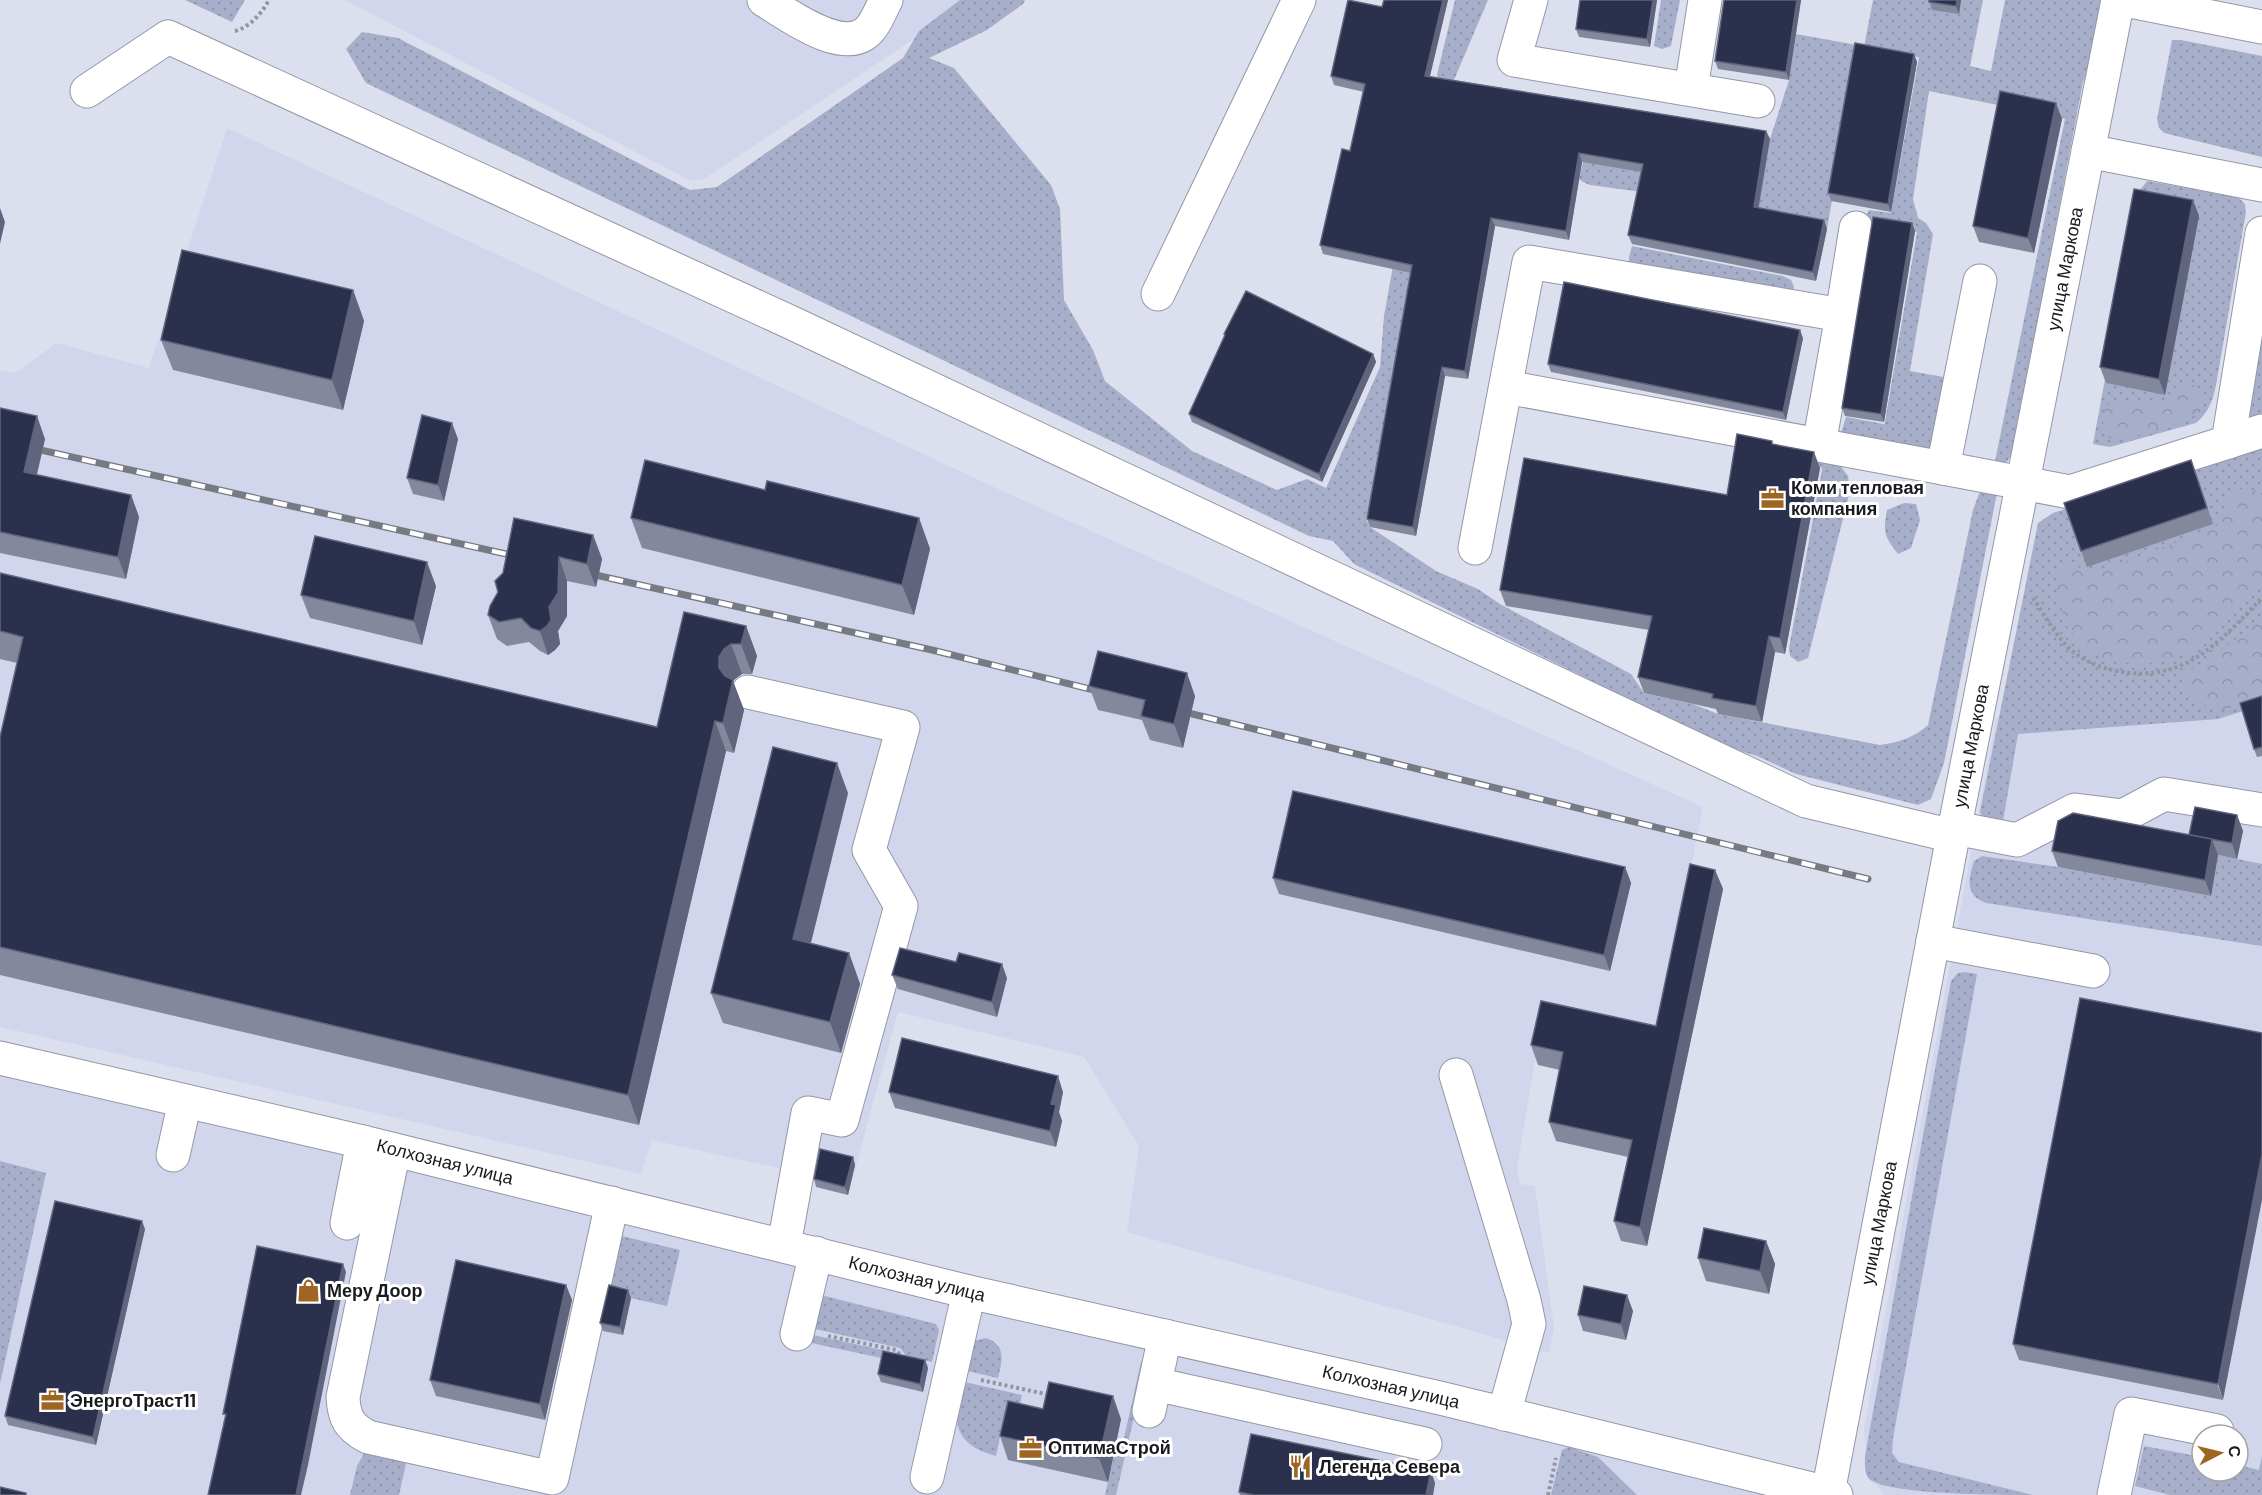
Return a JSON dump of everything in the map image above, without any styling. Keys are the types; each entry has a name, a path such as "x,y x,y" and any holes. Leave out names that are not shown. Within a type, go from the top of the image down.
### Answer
{"street":[{"path":"764,0 816,32 838,38 856,38 869,30 886,0"},
{"path":"1158,294 1299,0"},
{"path":"1531,0 1514,60 1758,101"},
{"path":"1691,89 1705,0"},
{"name":"улица Маркова","path":"1832,1494 1954,832 2118,0"},
{"path":"2125,0 2262,27"},
{"path":"87,91 168,37 801,327 1806,801 1954,832 2017,840 2075,810 2123,816 2164,794 2262,810"},
{"path":"2088,151 2262,185"},
{"path":"1819,445 1856,228"},
{"path":"2228,442 2257,312 2262,233"},
{"path":"1475,548 1529,262 1842,315"},
{"path":"1943,468 1980,281"},
{"path":"1506,387 2070,492 2262,431"},
{"path":"748,692 903,727 869,850 902,906 842,1120 808,1113 784,1245"},
{"path":"1934,941 2093,971"},
{"name":"Колхозная улица","path":"0,1058 363,1142 969,1292 1504,1413 1832,1494"},
{"path":"1456,1075 1524,1300 1529,1324 1504,1413"},
{"path":"173,1155 185,1101"},
{"path":"347,1223 363,1142"},
{"path":"394,1150 343,1397 344,1413 350,1424 368,1437 552,1478 612,1203"},
{"path":"798,1332 816,1253"},
{"path":"927,1478 969,1292"},
{"path":"1165,1336 1152,1398 1425,1444"},
{"path":"2114,1495 2130,1413 2190,1425"}],"path":[{"path":"2029,593 2071,650 2095,666 2136,674 2158,672 2190,662 2219,641 2262,598"},
{"path":"798,1332 896,1350 904,1360"},
{"path":"951,1373 1050,1395"},
{"path":"1548,1495 1556,1458"}],"shaded area":[{"path":"345,0 972,0 704,179 691,181"},
{"path":"227,128 996,488 1703,807 1658,1037 1543,1014 1517,1168 1520,1184 1535,1186 1554,1328 1549,1353 1127,1232 1139,1146 1084,1057 898,1012 848,1195 816,1187 818,1177 652,1140 641,1174 0,1027 0,370 15,373 57,343 149,368"},
{"path":"2262,691 2262,1495 1884,1495 1868,1474 1864,1428 1996,718 2215,706"},
{"path":"0,1074 454,1178 1004,1318 1506,1429 1774,1495 0,1495"}],"green space":[{"path":"185,0 245,0 232,22"},
{"path":"960,0 1025,0 1023,4 987,30 929,58 954,68 1051,185 1060,209 1064,300 1093,350 1105,381 1192,451 1277,490 1307,479 1326,488 1380,367 1384,316 1393,266 1435,145 1366,519 1370,527 1436,571 1478,589 1500,604 1631,674 1644,693 1693,704 1718,714 1880,745 1900,741 1917,733 1928,725 1973,510 1979,494 1985,487 1997,493 1944,763 1931,799 1918,805 1796,774 1757,756 1724,746 1354,564 1333,541 1309,536 366,83 346,49 362,32 398,38 690,190 717,187 903,58 919,31"},
{"path":"1455,0 1488,0 1454,80 1447,83 1439,81 1437,75"},
{"path":"1661,0 1680,0 1671,46 1662,49 1654,46"},
{"path":"1873,0 1983,0 1970,66 1991,71 2005,0 2103,0 2090,66 2083,82 2014,445 2008,460 2003,464 1994,466 2065,119 1929,91 1913,199 1918,218 1926,223 1933,234 1910,371 1949,378 1931,450 1841,433 1846,417 1884,424 1885,422 1917,232 1870,222 1866,216 1869,210 1891,213 1919,57 1864,47"},
{"path":"1796,34 1857,45 1858,51 1827,229 1642,192 1590,185 1579,179 1583,162 1761,191 1770,139 1789,80"},
{"path":"2172,40 2262,56 2262,157 2164,133 2159,128 2157,119"},
{"path":"2147,181 2238,197 2245,204 2246,212 2216,385 2207,411 2196,423 2110,447 2093,444 2140,190"},
{"path":"1632,246 1783,276 1791,280 1794,287 1792,292 1630,270 1629,257"},
{"path":"2256,339 2262,341 2262,422 2250,425 2243,415"},
{"path":"2187,383 2197,386 2202,397 2202,405 2192,417 2130,438 2113,439 2104,432 2105,407 2126,401 2167,402 2176,387"},
{"path":"2255,446 2262,449 2262,705 2218,719 2018,734 2002,827 1984,820 1980,812 2038,523 2053,513"},
{"path":"1778,452 1840,465 1848,476 1850,491 1808,658 1798,662 1790,656 1789,648 1822,470 1821,467 1780,459"},
{"path":"2243,488 2262,493 2262,578 2258,586 2185,655 2143,665 2105,660 2084,648 2067,626 2057,595 2057,581 2064,563 2072,561 2083,571 2100,571 2209,530 2219,524 2228,498"},
{"path":"1904,503 1916,504 1920,520 1911,548 1898,554 1886,534 1886,517 1887,510"},
{"path":"2262,617 2262,699 2219,711 2197,702 2185,693 2182,675 2218,654"},
{"path":"2218,855 2262,864 2262,946 1986,903 1974,896 1970,886 1974,861 1982,856 2058,867 2211,896"},
{"path":"1958,973 1977,974 1892,1453 1899,1462 2033,1495 1946,1493 1899,1488 1869,1479 1865,1468 1865,1456 1951,981"},
{"path":"0,1161 46,1173 0,1384"},
{"path":"622,1236 680,1250 667,1306 603,1292"},
{"path":"821,1295 936,1324 939,1330 932,1362 907,1357 900,1348 806,1327"},
{"path":"804,1333 887,1351 886,1359 802,1341"},
{"path":"986,1338 993,1341 1000,1350 998,1378 963,1370 973,1341"},
{"path":"1141,1362 1146,1365 1116,1495 1105,1495 1116,1446 1122,1447"},
{"path":"960,1381 1022,1395 1019,1409 1006,1407 996,1456 971,1445 963,1438 959,1429 956,1408"},
{"path":"2144,1446 2190,1455 2190,1483 2250,1483 2250,1468 2259,1470 2262,1456 2262,1495 2170,1495 2135,1486"},
{"path":"1569,1447 1598,1457 1637,1495 1551,1495 1562,1450"},
{"path":"366,1450 407,1459 399,1495 350,1495 357,1466"}],"building":[{"path":"1348,0 1382,7 1384,0 1443,0 1425,76 1766,131 1754,207 1824,220 1813,272 1628,235 1643,164 1579,153 1566,231 1491,218 1465,371 1442,367 1413,527 1367,519 1412,265 1320,245 1342,149 1350,151 1365,84 1331,76"},
{"path":"1580,0 1653,0 1647,39 1576,29"},
{"path":"1724,0 1797,0 1786,72 1715,61"},
{"path":"1929,0 1957,0 1956,6 1929,2"},
{"path":"1855,43 1914,54 1888,204 1828,193"},
{"path":"2000,91 2056,103 2028,238 1973,226"},
{"path":"2134,189 2193,200 2159,379 2100,367"},
{"path":"1873,217 1912,223 1881,414 1842,408"},
{"path":"182,250 353,290 332,380 161,340"},
{"path":"1564,282 1800,330 1783,412 1548,364"},
{"path":"1246,291 1373,354 1319,474 1189,414 1224,334"},
{"path":"0,408 37,416 24,472 131,495 118,557 0,532"},
{"path":"422,415 452,423 438,485 407,478"},
{"path":"1737,434 1814,452 1780,638 1769,636 1756,706 1712,698 1713,694 1638,677 1652,616 1500,590 1524,458 1727,495"},
{"path":"645,460 765,490 767,481 919,518 902,585 631,518"},
{"path":"2191,460 2207,508 2081,551 2064,503"},
{"path":"514,518 593,535 587,564 559,557 558,593 549,607 551,620 540,631 531,628 521,618 499,622 488,615 498,592 495,581 503,573"},
{"path":"315,536 427,562 414,621 301,595"},
{"path":"0,573 657,727 684,612 746,626 741,644 731,644 719,657 719,668 725,676 733,680 723,723 715,721 628,1095 0,947 0,737 23,637 0,631"},
{"path":"1098,651 1187,673 1174,724 1141,716 1145,700 1089,686"},
{"path":"2262,696 2262,747 2254,749 2240,703"},
{"path":"773,747 837,763 793,939 849,953 830,1022 711,993"},
{"path":"1293,791 1625,867 1604,955 1273,878"},
{"path":"2195,807 2237,815 2232,843 2189,835"},
{"path":"2073,813 2212,839 2205,880 2052,851 2058,821"},
{"path":"1690,864 1715,870 1640,1227 1614,1221 1632,1140 1549,1122 1563,1052 1531,1045 1541,1001 1656,1026"},
{"path":"900,948 956,962 959,953 1002,964 992,1002 892,975"},
{"path":"2080,998 2262,1033 2262,1154 2218,1384 2013,1344"},
{"path":"902,1038 1058,1076 1051,1104 1056,1105 1050,1131 889,1092"},
{"path":"820,1149 853,1157 845,1187 814,1179"},
{"path":"55,1201 142,1221 93,1437 5,1416"},
{"path":"1704,1228 1766,1241 1760,1271 1698,1258"},
{"path":"257,1246 343,1264 296,1495 208,1495 226,1414 223,1414"},
{"path":"456,1260 566,1285 540,1404 430,1380"},
{"path":"609,1285 628,1290 620,1327 600,1323"},
{"path":"1584,1286 1627,1295 1621,1324 1578,1315"},
{"path":"883,1351 925,1360 920,1384 878,1374"},
{"path":"1049,1382 1113,1396 1099,1458 1000,1436 1008,1401 1043,1409"},
{"path":"1251,1434 1431,1471 1426,1495 1254,1495 1239,1492"},
{"path":"0,1487 26,1493 26,1495 0,1495"}],"railway":[{"path":"0,441 524,558"},
{"path":"582,572 932,650 1106,693"},
{"path":"1176,710 1868,879"}],"place":[{"name":"Коми тепловая компания","path":"1773,498"},
{"name":"Меру Доор","path":"309,1291"},
{"name":"ЭнергоТраст11","path":"52,1401"},
{"name":"ОптимаСтрой","path":"1030,1448"},
{"name":"Легенда Севера","path":"1301,1467"}]}
